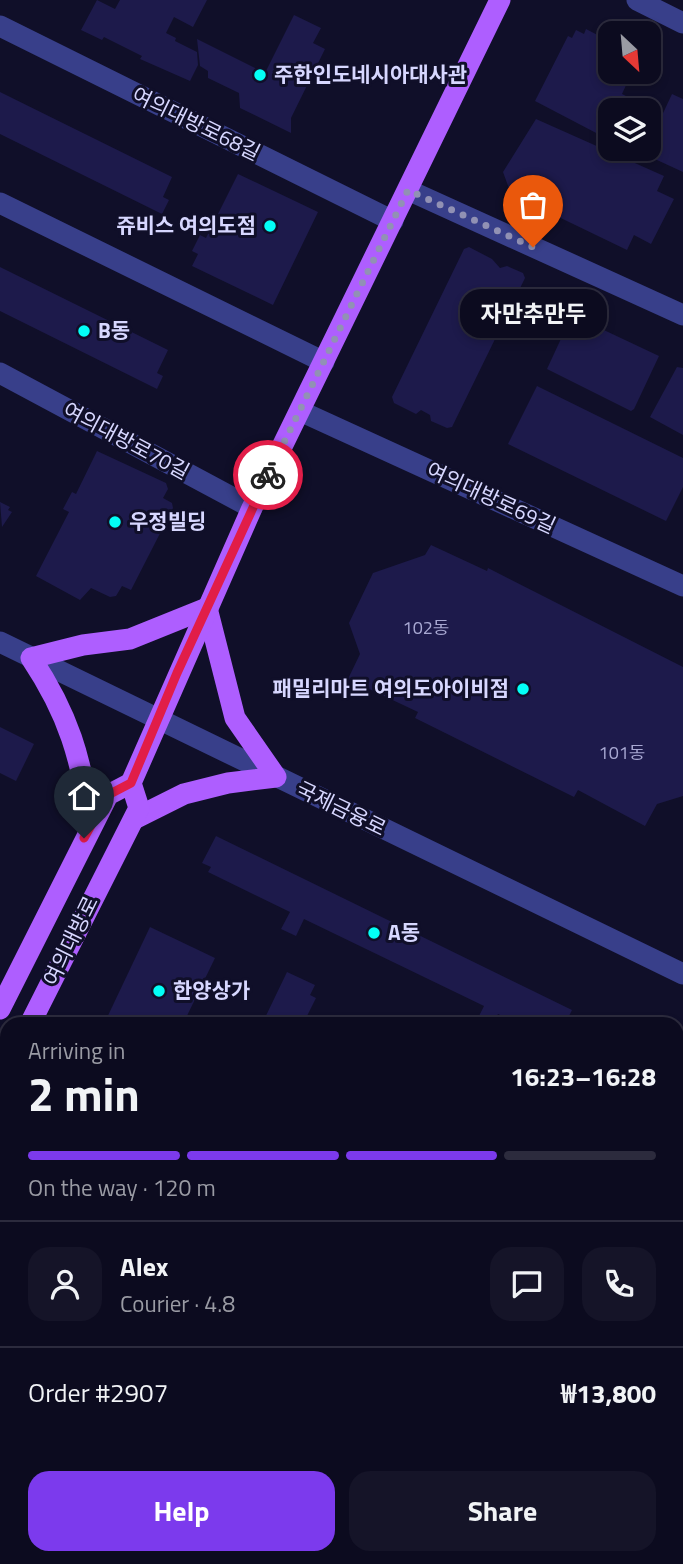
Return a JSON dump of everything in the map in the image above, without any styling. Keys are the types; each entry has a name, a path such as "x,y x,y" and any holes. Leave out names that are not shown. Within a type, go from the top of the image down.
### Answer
{"main road":[{"path":"134,819 139,808 131,783 207,608 252,508 500,0"},
{"path":"91,825 83,777 70,730 56,696 31,658 83,645 130,639 207,608"},
{"path":"134,819 184,794 228,783 276,777 235,718 207,608"},
{"name":"여의대방로","path":"0,1009 108,795 131,783"},
{"name":"여의대방로","path":"34,1017 134,819"}],"street":[{"path":"637,0 683,23"},
{"name":"여의대방로68길","path":"0,26 393,221"},
{"path":"408,190 683,315"},
{"path":"0,203 324,362"},
{"name":"여의대방로70길","path":"0,373 252,508"},
{"name":"여의대방로69길","path":"300,411 683,586"},
{"name":"국제금융로","path":"0,642 683,974"}],"building":[{"path":"97,0 115,9 120,0 207,0 193,27 174,17 166,33 176,38 175,41 197,52 198,65 190,81 140,59 142,56 104,37 102,40 81,30"},
{"name":"주한인도네시아대사관","path":"294,15 321,28 313,43 325,49 291,118 291,133 240,108 239,93 208,78 208,71 200,66 197,39 265,73"},
{"path":"586,29 598,35 598,84 627,84 622,94 630,98 598,98 598,134 535,101 568,36 572,38 576,30 584,34"},
{"path":"0,92 172,177 163,197 169,200 162,214 0,134"},
{"path":"672,94 683,99 683,172 659,161 661,118"},
{"path":"536,119 598,147 598,161 630,161 664,176 657,191 674,199 651,244 634,235 627,250 511,194 503,172"},
{"path":"238,174 318,212 273,305 192,266 198,254 192,251 200,235 206,238"},
{"path":"469,247 492,259 500,268 507,266 523,273 525,278 452,427 447,428 431,421 430,415 421,410 416,414 394,403 392,397 464,249"},
{"name":"B동","path":"0,267 168,350 157,373 163,376 157,389 0,311"},
{"path":"572,315 659,356 631,411 547,369"},
{"path":"677,367 683,368 683,435 650,417"},
{"path":"537,386 683,458 683,487 666,521 508,444"},
{"name":"우정빌딩","path":"97,451 166,483 168,489 163,498 172,503 173,508 131,590 122,586 116,596 110,597 91,588 80,600 36,576 69,512 63,509 72,492 76,494"},
{"path":"0,502 10,507 8,510 12,512 2,527"},
{"path":"431,545 487,571 488,568 683,667 683,796 657,804 645,826 578,790 574,797 415,718 418,712 348,679 360,654 349,623 373,573 425,555"},
{"path":"0,727 34,744 16,781 0,773"},
{"name":"A동","path":"216,836 572,1010 568,1017 504,1017 498,1014 496,1017 478,1017 484,1006 304,919 296,936 281,929 290,912 208,872 211,867 202,863"},
{"name":"한양상가","path":"150,927 215,958 186,1017 107,1017"},
{"path":"287,972 315,985 310,995 316,998 306,1017 265,1017"}],"way so far":[{"path":"268,475 408,190 533,247"}],"place":[{"name":"주한인도네시아대사관","path":"260,75"},
{"name":"쥬비스 여의도점","path":"270,226"},
{"name":"자만추만두","path":"533,247"},
{"name":"B동","path":"84,331"},
{"name":"우정빌딩","path":"115,522"},
{"name":"패밀리마트 여의도아이비점","path":"523,689"},
{"name":"A동","path":"374,933"},
{"name":"한양상가","path":"159,991"}],"route":[{"path":"84,838 108,795 131,783 177,673 268,475"}]}
